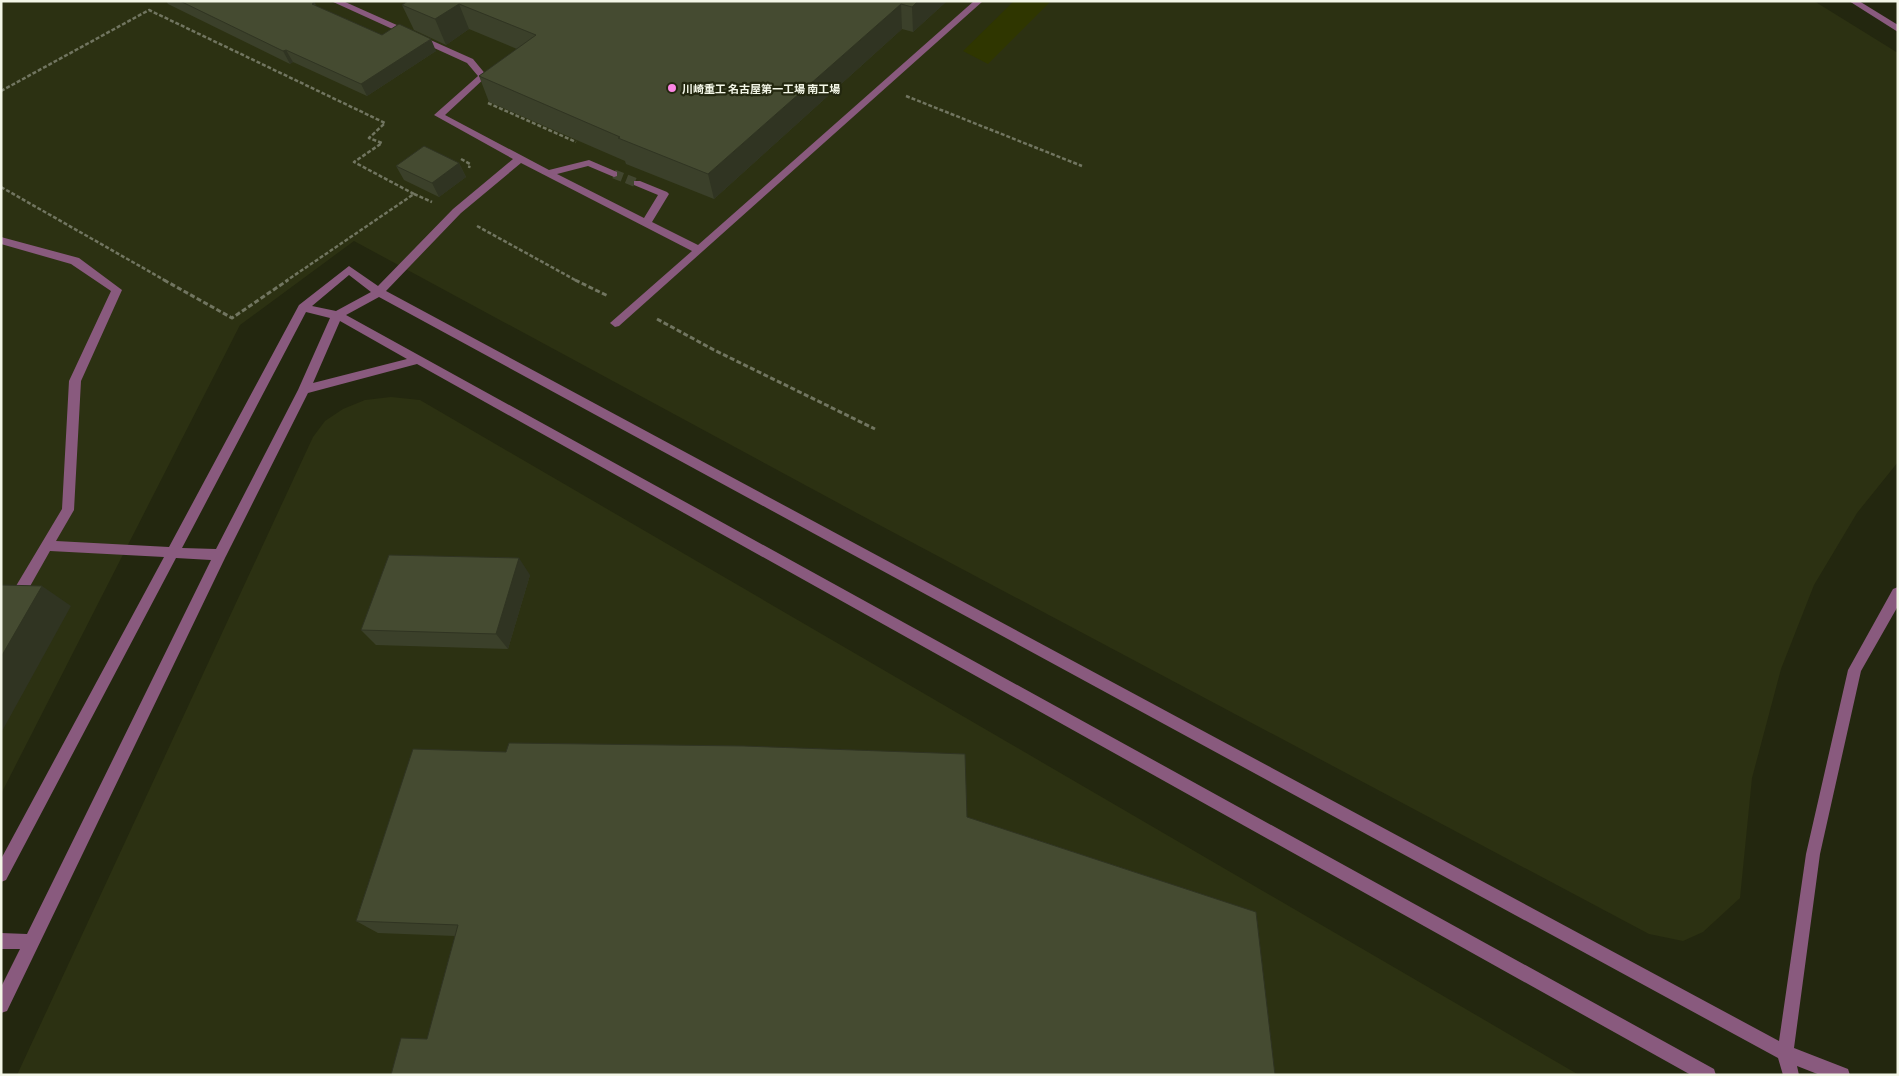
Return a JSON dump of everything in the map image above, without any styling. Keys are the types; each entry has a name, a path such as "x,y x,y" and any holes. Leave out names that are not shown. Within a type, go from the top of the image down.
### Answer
{"street":[{"path":"335,1 470,61 483,76 439,115 520,159 700,250"},
{"path":"615,323 700,250 979,1"},
{"path":"1853,1 1898,29"},
{"path":"1,1005 220,555 304,390 337,315 379,292 440,232 457,211 520,159"},
{"path":"549,173 589,163 614,174"},
{"path":"637,183 664,194 646,223"},
{"path":"1,240 75,261 117,290 74,381 68,510 13,604"},
{"path":"1,875 303,308 349,270 379,292 1785,1053 1842,1075"},
{"path":"303,308 337,315 1708,1075"},
{"path":"304,390 418,360"},
{"path":"48,546 220,555"},
{"path":"1791,1075 1785,1053 1812,854 1855,670 1898,593"},
{"path":"1,942 32,942"}],"path":[{"path":"1,91 149,10 385,123 369,138 382,143 354,162 414,194 232,318 1,187"},
{"path":"493,96 486,102 601,153 589,163"},
{"path":"944,110 1082,166"},
{"path":"461,159 470,164 467,172"}],"shaded area":[{"path":"1,1 1814,1 1898,53 1898,462 1857,513 1814,585 1781,669 1752,778 1740,898 1703,932 1683,941 1649,934 855,512 354,241 240,325 1,794"},
{"path":"1014,1 1051,1 988,64 963,51"},
{"path":"391,397 420,400 1579,1075 17,1075 313,437 325,421 343,409 365,400"}],"building":[{"path":"180,1 311,1 315,3 312,4 382,35 399,24 431,39 361,84 286,50 283,51"},
{"name":"川崎重工 名古屋第一工場 南工場","path":"408,1 918,1 912,7 901,4 708,174 618,138 620,137 479,76 536,35 459,4 435,19 402,5"},
{"path":"424,146 459,163 432,183 396,166"},
{"path":"389,555 519,558 496,634 361,630"},
{"path":"1,585 42,586 1,657"},
{"path":"509,743 744,746 965,754 967,817 1256,912 1275,1075 391,1075 401,1038 427,1039 458,925 356,921 413,749 506,752"}],"tunnel":[{"path":"614,174 637,183"}],"place":[{"name":"川崎重工 名古屋第一工場 南工場","path":"672,88"}]}
